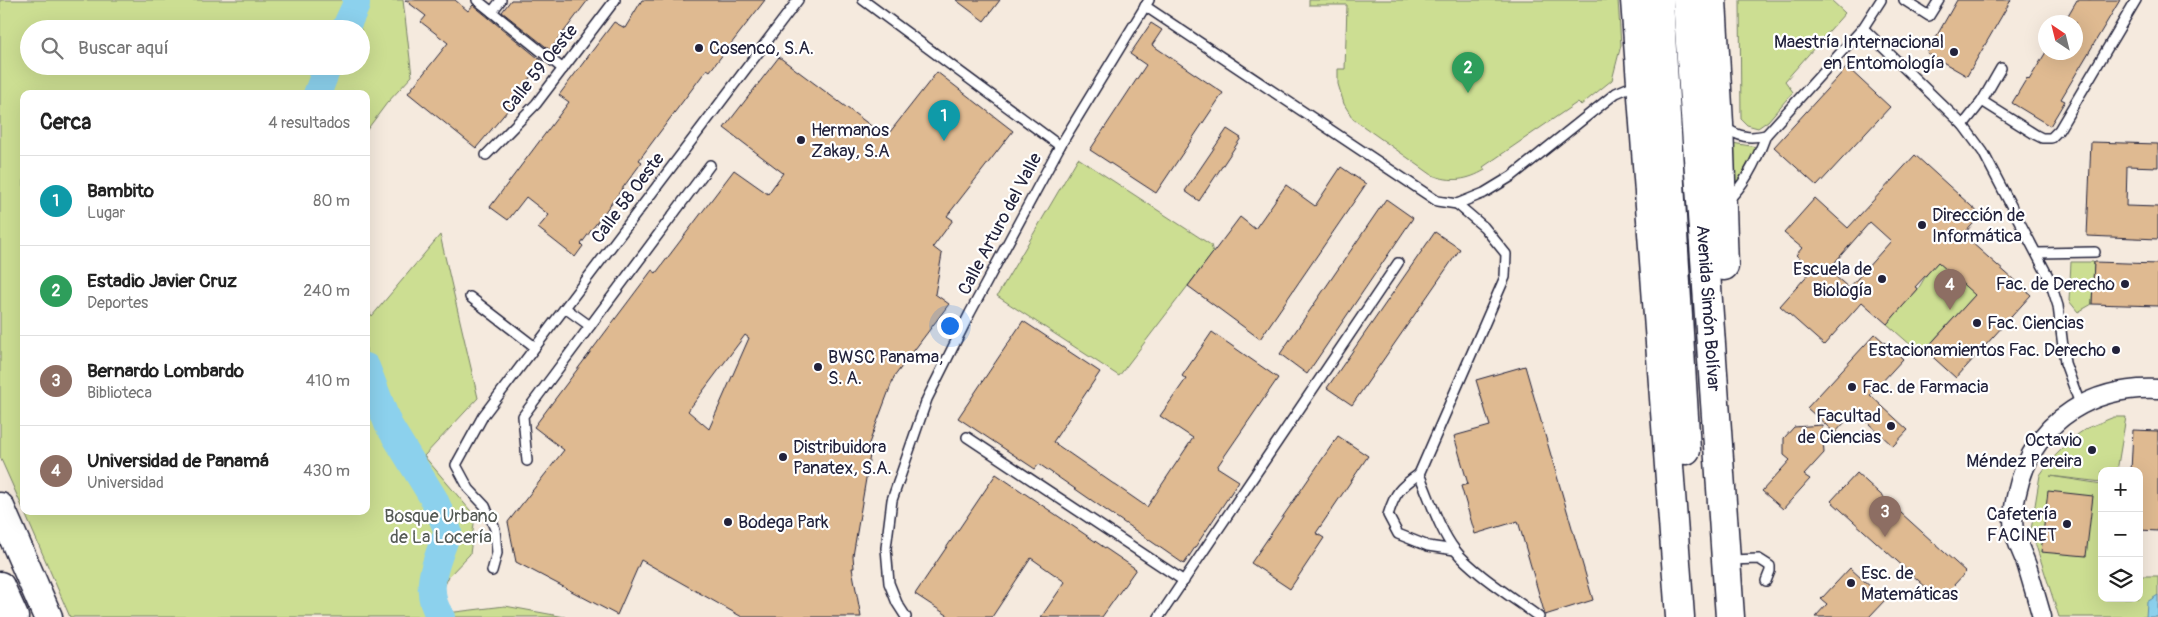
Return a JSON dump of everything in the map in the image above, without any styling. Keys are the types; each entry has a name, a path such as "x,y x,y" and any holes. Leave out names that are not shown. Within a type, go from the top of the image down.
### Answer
{"main road":[{"path":"1635,0 1680,617"},
{"name":"Avenida Simón Bolívar","path":"1659,0 1696,617"},
{"name":"Avenida Simón Bolívar","path":"1687,0 1730,617"},
{"path":"1712,0 1720,124 1726,342 1714,386"},
{"path":"0,507 48,617"},
{"path":"0,586 14,617"}],"street":[{"path":"2042,617 2014,529 2016,495 2023,471 2035,448 2048,430 2080,404 2119,390 2158,389"}],"lane":[{"path":"477,0 563,69"},
{"path":"492,12 501,0"},
{"name":"Calle 59 Oeste","path":"486,155 536,104 615,0"},
{"name":"Calle 58 Oeste","path":"492,571 497,553 495,529 485,506 469,489 456,465 483,416 798,0"},
{"path":"863,0 1060,146"},
{"path":"1721,206 1735,194 1762,148 1766,135 1863,28 1881,0"},
{"path":"1906,1 1929,16 1939,0"},
{"path":"1982,101 2036,135 2042,138 2051,138 2059,130 2136,0"},
{"path":"1147,3 1437,201 1457,204 1484,193 1512,176 1616,93 1640,83"},
{"name":"Calle Arturo del Valle","path":"906,617 896,603 889,583 886,548 892,500 927,400 970,313 1060,146 1147,3"},
{"path":"1863,28 1963,125 1983,152 2038,253 2049,278 2058,306 2065,363 2080,404"},
{"path":"1963,125 1982,101 2001,68"},
{"path":"1720,124 1737,136 1752,138 1766,135"},
{"path":"527,461 522,416 710,165"},
{"path":"1455,550 1428,546 1398,534 1388,515 1395,495 1406,483 1419,474 1504,277 1506,254 1484,227 1457,204"},
{"path":"2038,253 2095,252"},
{"path":"1159,617 1398,263"},
{"path":"470,297 535,347"},
{"path":"565,308 590,326"},
{"path":"966,437 1184,581"},
{"path":"1419,474 1455,550 1474,568 1539,617"},
{"path":"1726,560 1759,559 1770,566 1770,572 1766,581"}],"green space":[{"path":"0,0 403,0 412,76 387,103 370,126 370,90 20,90 20,502 0,457"},
{"path":"1309,0 1618,0 1621,45 1612,80 1581,105 1578,102 1483,167 1485,170 1466,178 1446,179 1432,175 1353,119 1344,104 1338,84 1338,69 1345,69 1347,5 1309,5"},
{"path":"1740,0 1831,0 1845,13 1785,81 1793,92 1768,121 1758,128 1747,125 1741,119"},
{"path":"1732,143 1757,147 1731,193"},
{"path":"1078,158 1211,245 1213,253 1119,376 997,296"},
{"name":"Bosque Urbano de La Locería","path":"440,235 478,398 424,456 475,516 470,554 449,576 431,617 70,617 26,515 370,515 370,313 372,316"},
{"path":"1938,262 1976,294 1921,354 1887,324 1918,289 1927,274"},
{"path":"2071,262 2094,262 2092,304 2078,312 2069,301"},
{"path":"2114,417 2126,417 2118,467 2098,467 2098,482 2050,476 2098,483 2098,602 2143,602 2143,576 2158,576 2158,617 2059,617 2031,530 2040,475 2050,461 2074,437 2087,428"},
{"path":"505,606 565,617 441,617 447,613"}],"water":[{"path":"2158,595 2158,617 2146,617 2147,602"}],"building":[{"path":"405,0 455,0 468,11 473,5 543,62 510,102 513,104 476,148 408,93 448,43 421,22 426,16"},
{"path":"511,0 588,0 550,50 502,12"},
{"path":"642,0 765,0 710,71 707,69 639,160 642,162 581,244 583,246 575,257 538,228 549,215 526,197 508,220 490,207 569,102 559,95 614,22 625,28"},
{"path":"956,0 1000,0 984,21"},
{"path":"1957,0 2011,0 1967,76 1927,53"},
{"path":"2077,0 2120,0 2061,99 2065,101 2050,126 2012,103 2027,78 2029,80 2041,60 2083,60 2083,15 2068,15"},
{"path":"1151,23 1162,30 1152,45 1223,93 1156,193 1090,150 1146,65 1130,54"},
{"path":"779,57 886,137 937,72 1013,131 947,216 953,220 933,247 942,254 935,294 949,304 894,377 868,446 871,449 853,556 854,568 852,568 861,617 742,617 641,560 617,615 516,562 508,522 564,450 534,427 652,270 656,273 734,170 768,194 783,173 724,128","holes":["745,335 749,338 709,429 688,411"]},
{"path":"1847,67 1890,107 1817,186 1774,147"},
{"path":"1227,129 1241,138 1199,201 1185,191"},
{"path":"2091,142 2158,144 2158,167 2127,166 2126,206 2158,207 2158,239 2087,236"},
{"path":"1915,155 1981,215 1963,235 2031,295 1956,378 1925,350 1975,295 1938,262 1915,287 1918,289 1887,324 1862,302 1824,345 1780,306 1812,270 1796,255 1802,248 1784,233 1815,198 1848,228","holes":["1870,222 1891,241 1849,288 1828,270"]},
{"path":"1341,167 1366,184 1260,339 1188,286 1240,217 1255,229 1286,185 1315,206"},
{"path":"1386,199 1413,218 1307,374 1280,354"},
{"path":"1435,232 1460,249 1352,405 1327,388"},
{"name":"Fac. de Derecho","path":"2094,262 2158,264 2158,306 2092,304"},
{"path":"1023,321 1100,372 1053,442 1147,507 1193,438 1160,416 1186,379 1182,376 1212,332 1278,378 1217,467 1239,481 1184,564 1039,464 1035,469 958,418"},
{"name":"Fac. de Farmacia","path":"1875,334 1903,359 1870,395 1908,430 1893,446 1855,411 1835,433 1807,408"},
{"path":"1525,366 1593,600 1545,615 1518,521 1475,534 1461,486 1468,484 1454,436 1490,426 1476,380"},
{"path":"1822,425 1824,453 1804,475 1810,479 1783,509 1762,491 1790,460 1784,455 1784,438 1794,427"},
{"path":"2133,430 2158,431 2158,531 2143,530 2143,467 2131,467"},
{"path":"1338,436 1368,456 1316,533 1324,538 1290,589 1251,563"},
{"path":"1857,473 1966,572 1940,600 1831,501"},
{"path":"996,474 1136,569 1102,617 1041,617 1065,582 1031,558 992,617 950,617 915,594"},
{"name":"Cafetería FACINET","path":"2048,491 2093,496 2086,556 2041,552"},
{"name":"Esc. de Matemáticas","path":"1850,568 1885,600 1869,617 1815,617 1827,604 1821,599"}],"waterway":[{"path":"349,20 356,5 356,0"},
{"path":"319,90 324,75"},
{"path":"370,377 388,424 434,499 448,531 436,563 432,585 435,607 441,617"}],"place":[{"name":"Cosenco, S.A.","path":"699,48"},
{"name":"Maestría Internacional en Entomología","path":"1954,52"},
{"name":"Estadio Javier Cruz","path":"1468,93"},
{"name":"Hermanos Zakay, S.A","path":"801,140"},
{"name":"Bambito","path":"944,141"},
{"name":"Dirección de Informática","path":"1922,225"},
{"name":"Escuela de Biología","path":"1882,279"},
{"name":"Fac. de Derecho","path":"2125,284"},
{"name":"Universidad de Panamá","path":"1950,310"},
{"name":"Fac. Ciencias","path":"1977,323"},
{"name":"Estacionamientos Fac. Derecho","path":"2116,350"},
{"name":"BWSC Panama, S. A.","path":"818,367"},
{"name":"Fac. de Farmacia","path":"1852,387"},
{"name":"Facultad de Ciencias","path":"1891,426"},
{"name":"Octavio Méndez Pereira","path":"2092,450"},
{"name":"Distribuidora Panatex, S.A.","path":"783,457"},
{"name":"Bodega Park","path":"728,522"},
{"name":"Cafetería FACINET","path":"2067,524"},
{"name":"Bernardo Lombardo","path":"1885,537"},
{"name":"Esc. de Matemáticas","path":"1851,583"}]}
